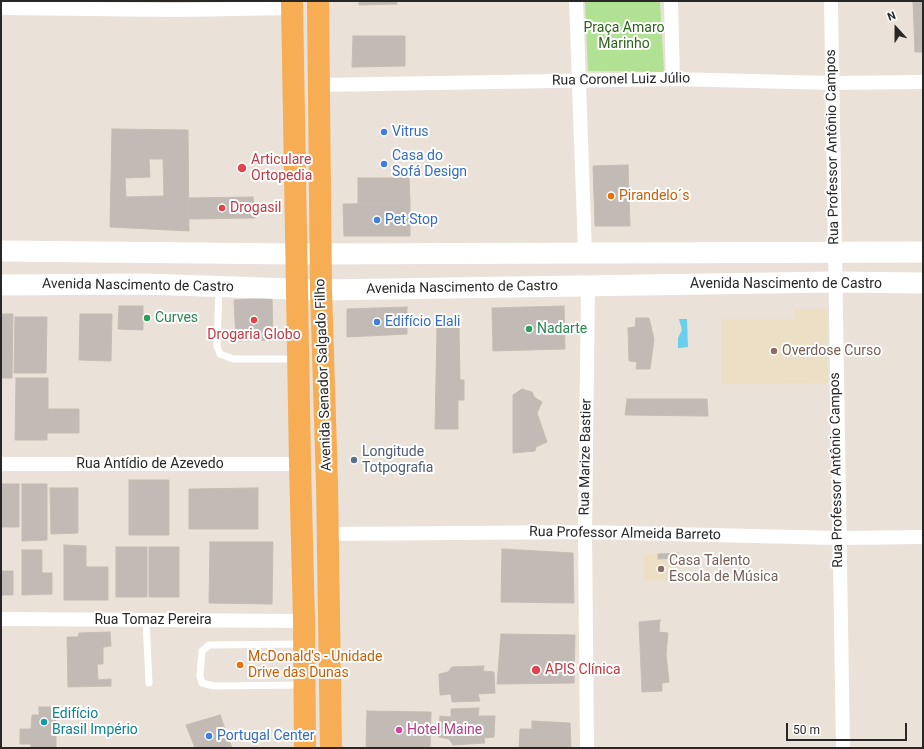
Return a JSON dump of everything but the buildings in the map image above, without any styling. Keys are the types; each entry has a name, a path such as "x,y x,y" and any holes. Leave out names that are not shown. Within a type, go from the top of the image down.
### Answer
{"highway":[{"name":"Avenida Senador Salgado Filho","path":"318,1 321,254 320,290 331,748"},
{"name":"Avenida Senador Salgado Filho","path":"292,4 304,621 305,748"}],"main road":[{"path":"1,251 297,254 834,251 923,252"},
{"path":"116,252 145,284"},
{"name":"Avenida Nascimento de Castro","path":"1,286 145,284 320,290 835,282 923,283"}],"street":[{"path":"576,1 586,252"},
{"path":"671,1 673,79"},
{"name":"Rua Professor Antônio Campos","path":"831,1 838,538 843,748"},
{"path":"1,8 292,4"},
{"name":"Rua Coronel Luiz Júlio","path":"319,85 673,79 831,83 923,82"},
{"name":"Rua Marize Bastier","path":"587,748 585,532 588,286"},
{"name":"Rua Antídio de Azevedo","path":"1,464 300,464"},
{"name":"Rua Professor Almeida Barreto","path":"327,534 585,532 838,538 923,537"},
{"name":"Rua Tomaz Pereira","path":"1,619 304,621"}],"lane":[{"path":"219,287 217,346 220,354 233,359 298,359"},
{"path":"146,620 149,683"},
{"path":"304,644 209,645 202,651 200,676 202,683 214,686 304,685"}],"shaded area":[{"name":"Overdose Curso","path":"794,309 827,309 828,383 721,384 721,319 794,319"},
{"name":"Casa Talento Escola de Música","path":"644,554 658,554 658,559 678,558 679,580 644,581"}],"green space":[{"name":"Praça Amaro Marinho","path":"585,1 660,1 664,72 588,71"}],"water":[{"path":"679,319 687,319 688,347 678,348 678,338 682,330"}],"place":[{"name":"Vitrus","path":"384,132"},
{"name":"Casa do Sofá Design","path":"384,164"},
{"name":"Articulare Ortopedia","path":"242,168"},
{"name":"Pirandelo´s","path":"611,196"},
{"name":"Drogasil","path":"222,208"},
{"name":"Pet Stop","path":"377,220"},
{"name":"Curves","path":"147,318"},
{"name":"Drogaria Globo","path":"254,320"},
{"name":"Edifício Elali","path":"377,322"},
{"name":"Nadarte","path":"529,329"},
{"name":"Overdose Curso","path":"774,351"},
{"name":"Longitude Totpografia","path":"354,460"},
{"name":"Casa Talento Escola de Música","path":"661,569"},
{"name":"McDonald's - Unidade Drive das Dunas","path":"240,665"},
{"name":"APIS Clínica","path":"536,670"},
{"name":"Edifício Brasil Império","path":"44,722"},
{"name":"Hotel Maine","path":"399,730"},
{"name":"Portugal Center","path":"209,736"}]}
